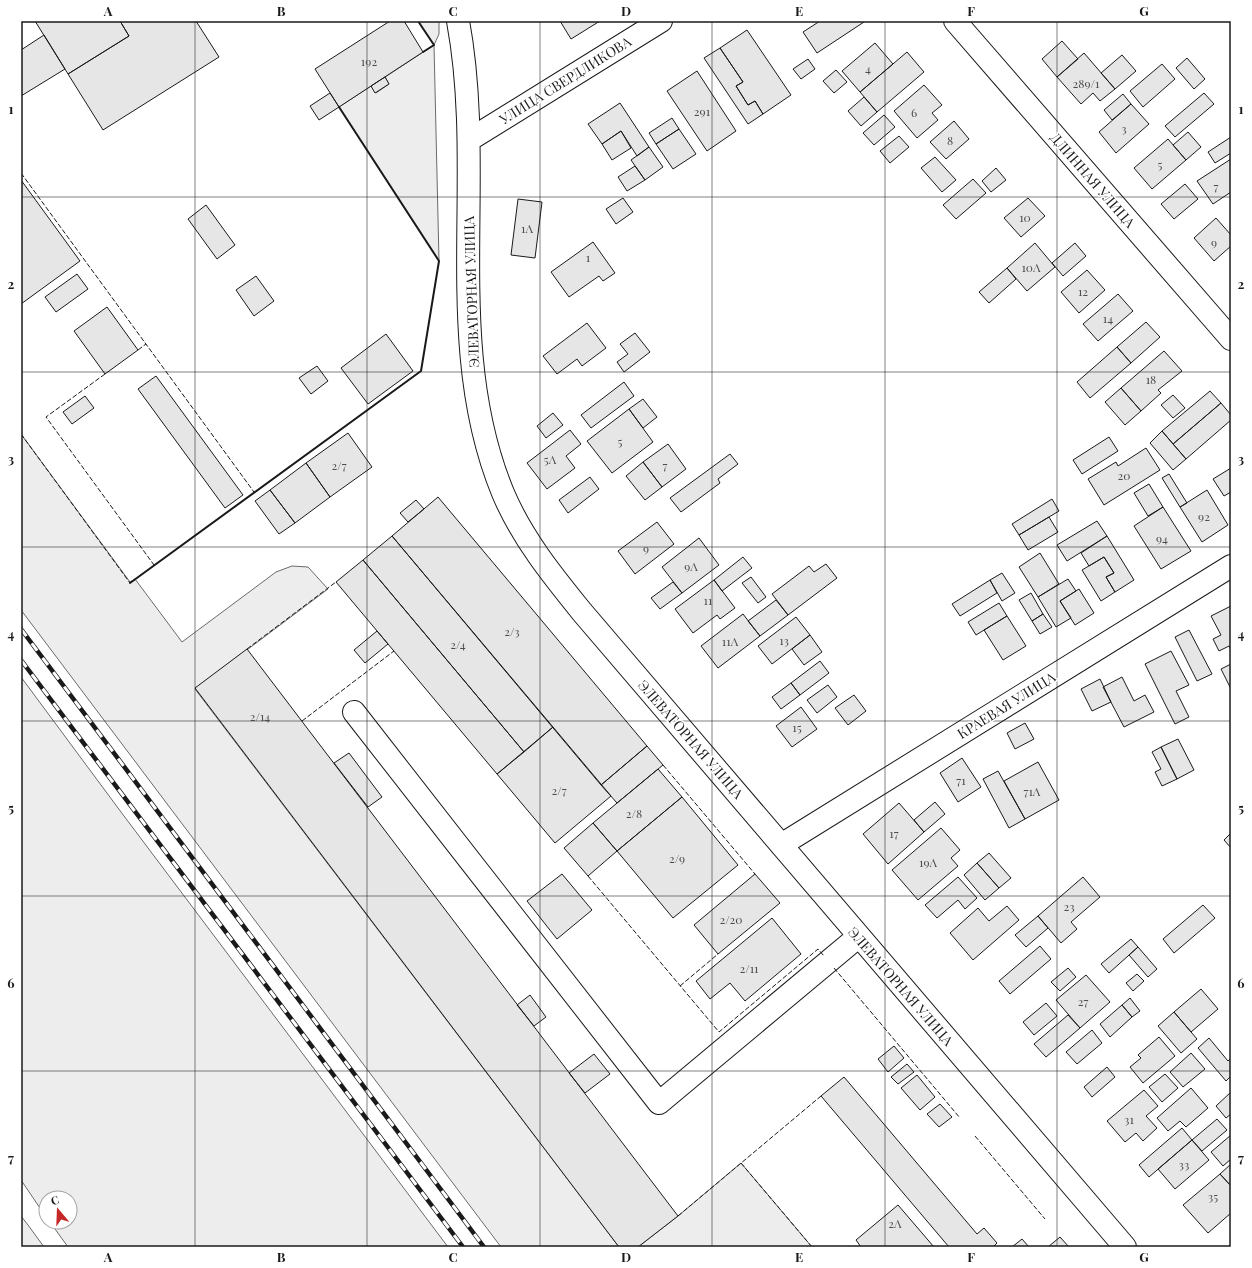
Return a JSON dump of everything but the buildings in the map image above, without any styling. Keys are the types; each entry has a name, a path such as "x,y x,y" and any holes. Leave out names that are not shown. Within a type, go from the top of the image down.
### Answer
{"street":[{"name":"ЭЛЕВАТОРНАЯ УЛИЦА","path":"458,21 468,93 469,316 474,382 489,451 504,495 515,517 553,576 858,936 1125,1247"},
{"name":"УЛИЦА СВЕРДЛИКОВА","path":"469,140 661,21"},
{"name":"ДЛИННАЯ УЛИЦА","path":"955,21 1231,339"},
{"name":"КРАЕВАЯ УЛИЦА","path":"781,845 1231,566"},
{"path":"354,712 659,1103 858,936"}],"shaded area":[{"path":"418,21 439,21 439,34 434,45"},
{"path":"434,45 439,261 339,107 371,86 376,93 389,84 385,77"},
{"path":"21,434 130,582 135,579 182,642 276,572 292,566 308,567 328,589 195,689 619,1247 501,1247 21,610"},
{"path":"21,677 448,1247 68,1247 56,1230 78,1230 78,1190 38,1190 38,1205 21,1180"},
{"path":"741,1163 812,1247 638,1247 678,1216"},
{"path":"21,1216 28,1225 44,1247 21,1247"}],"railway":[{"path":"21,629 484,1247"},
{"path":"21,660 463,1247"}],"fence":[{"path":"21,173 254,492"},
{"path":"138,350 146,344"},
{"path":"105,374 46,417 154,565"},
{"path":"21,434 130,583"},
{"path":"247,649 336,582"},
{"path":"302,721 394,651"},
{"path":"663,765 755,874"},
{"path":"588,876 719,1032 818,949 824,956"},
{"path":"680,986 718,954"},
{"path":"834,968 960,1118"},
{"path":"678,1216 821,1096"},
{"path":"975,1136 1045,1219"},
{"path":"741,1163 812,1247"}],"wall":[{"path":"418,21 434,45 423,52"},
{"path":"130,583 421,371 439,261 339,107"}]}
